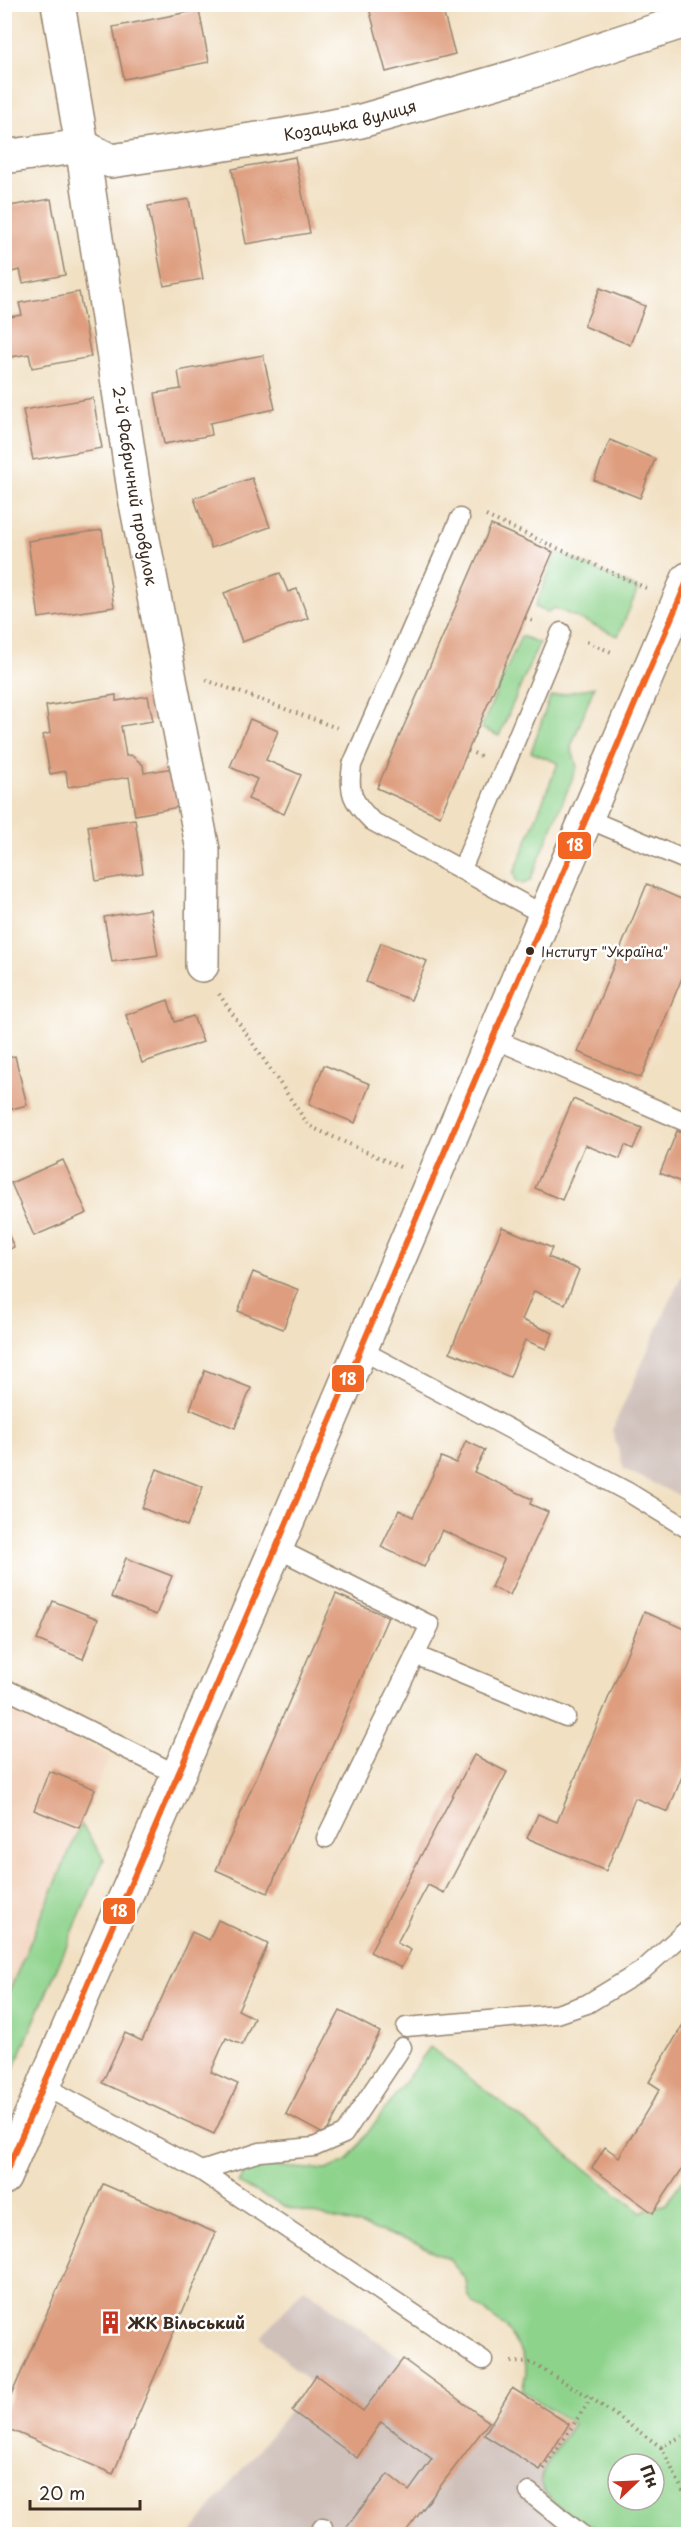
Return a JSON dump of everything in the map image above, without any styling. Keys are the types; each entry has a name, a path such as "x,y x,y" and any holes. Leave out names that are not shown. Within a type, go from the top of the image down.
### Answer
{"street":[{"name":"2-й Фабричний провулок","path":"58,4 136,503 203,850 202,965"},
{"name":"Козацька вулиця","path":"82,146 111,160 361,122 517,76 688,20"},
{"path":"4,157 82,146"},
{"path":"4,2178 361,1350 688,579"}],"lane":[{"path":"460,518 352,765 349,785 355,804 372,821 546,916"},
{"path":"462,869 561,632"},
{"path":"588,819 688,861"},
{"path":"492,1038 688,1123"},
{"path":"361,1350 628,1492 688,1529"},
{"path":"276,1548 430,1625 326,1838"},
{"path":"415,1655 566,1717"},
{"path":"4,1688 178,1775"},
{"path":"406,2027 557,2014 587,2004 643,1971 688,1929"},
{"path":"201,2171 260,2152 314,2147 344,2134 402,2047"},
{"path":"44,2086 201,2171 483,2360"},
{"path":"529,2492 580,2535"}],"path":[{"path":"460,518 477,512 650,590"},
{"path":"169,666 364,738"},
{"path":"202,965 231,1015 309,1126 432,1181"},
{"path":"483,2360 532,2363 591,2398 662,2447 688,2501"},
{"path":"529,2492 591,2398"},
{"path":"662,2447 688,2433"}],"shaded area":[{"path":"688,1261 688,1500 624,1469 612,1430"},
{"path":"5,1703 110,1756 5,2000"},
{"path":"304,2288 489,2421 512,2388 569,2424 606,2452 606,2512 665,2512 647,2534 190,2534 311,2384 261,2337"}],"green space":[{"path":"557,552 638,589 618,636 555,608 547,612 535,607"},
{"path":"521,636 539,643 499,736 481,728"},
{"path":"594,687 571,747 577,767 530,881 523,884 516,881 514,873 558,763 531,752 550,697"},
{"path":"81,1824 104,1859 5,2089 5,2001"},
{"path":"430,2047 641,2212 666,2204 688,2171 688,2534 615,2532 598,2528 566,2512 551,2499 542,2485 542,2475 573,2424 522,2390 526,2373 523,2355 506,2327 472,2302 466,2280 449,2259 410,2240 349,2222 291,2209 238,2183 249,2165 327,2170 348,2160"}],"building":[{"path":"371,4 441,4 455,54 386,72 369,8"},
{"path":"199,10 209,62 124,79 113,27"},
{"path":"295,157 310,233 246,244 232,169"},
{"path":"51,199 65,275 23,283 20,270 7,273 4,259 4,207"},
{"path":"189,199 203,279 164,286 148,206"},
{"path":"600,288 645,306 630,345 584,326"},
{"path":"79,292 91,357 32,368 29,354 4,358 4,318 22,315 19,303"},
{"path":"263,355 275,409 210,423 212,435 164,444 155,393 181,389 178,371"},
{"path":"93,398 102,448 33,460 23,410"},
{"path":"610,440 655,459 640,498 594,480"},
{"path":"252,478 270,527 211,548 194,498"},
{"path":"491,525 553,552 440,816 377,788"},
{"path":"102,530 114,607 39,618 28,541"},
{"path":"280,573 288,592 297,589 308,618 242,642 224,593"},
{"path":"116,695 116,701 148,696 153,721 121,726 126,756 131,755 143,765 144,773 173,768 179,807 135,815 129,777 68,787 66,771 50,774 43,735 50,733 46,706"},
{"path":"250,719 278,731 266,760 301,775 284,814 248,799 257,779 230,767"},
{"path":"135,819 143,873 96,881 88,826"},
{"path":"647,884 688,902 688,963 641,1078 578,1052"},
{"path":"150,909 158,955 112,962 104,917"},
{"path":"381,943 427,961 411,1000 366,982"},
{"path":"168,1000 175,1022 193,1016 203,1042 142,1063 126,1015"},
{"path":"15,1056 27,1105 4,1111 4,1058"},
{"path":"324,1065 370,1084 355,1123 309,1104"},
{"path":"573,1099 642,1128 633,1149 625,1145 620,1159 585,1145 562,1200 535,1188"},
{"path":"677,1131 688,1135 688,1185 660,1173"},
{"path":"63,1160 87,1213 34,1236 11,1183"},
{"path":"4,1225 14,1247 4,1252"},
{"path":"502,1227 552,1248 548,1257 579,1270 565,1304 534,1291 522,1320 553,1333 546,1349 525,1340 510,1377 450,1352"},
{"path":"253,1272 299,1290 283,1329 238,1311"},
{"path":"205,1370 251,1388 235,1428 190,1409"},
{"path":"466,1441 485,1450 474,1472 532,1499 530,1504 548,1512 510,1595 491,1587 504,1559 442,1530 424,1567 381,1547 399,1510 413,1517 441,1457 456,1463"},
{"path":"157,1469 203,1487 187,1526 142,1508"},
{"path":"126,1558 172,1576 156,1615 111,1597"},
{"path":"336,1594 388,1617 268,1893 216,1870"},
{"path":"53,1601 98,1619 83,1659 37,1640"},
{"path":"644,1612 688,1630 688,1761 668,1812 635,1798 606,1871 527,1838 538,1814 557,1822"},
{"path":"474,1755 507,1772 444,1893 428,1885 397,1943 411,1950 401,1968 370,1952"},
{"path":"49,1771 95,1789 79,1828 34,1810"},
{"path":"218,1920 268,1944 238,2010 254,2018 242,2045 226,2038 211,2072 238,2084 214,2134 102,2083 125,2033 142,2041 192,1932 209,1940"},
{"path":"340,2011 380,2032 325,2135 286,2114"},
{"path":"688,2016 688,2160 653,2213 592,2168 605,2147 619,2157 660,2089 649,2082"},
{"name":"ЖК Вільський","path":"103,2184 216,2233 113,2474 4,2427 4,2412"},
{"path":"403,2359 489,2422 404,2534 341,2534 388,2474 409,2491 432,2459 381,2422 357,2458 292,2411 316,2375 363,2411"},
{"path":"512,2388 569,2424 540,2470 484,2435"}],"transit line":[{"name":"18","path":"4,2177 276,1548 688,579"}],"place":[{"name":"Інститут \"Україна\"","path":"530,951"},
{"name":"ЖК Вільський","path":"110,2323"}]}
